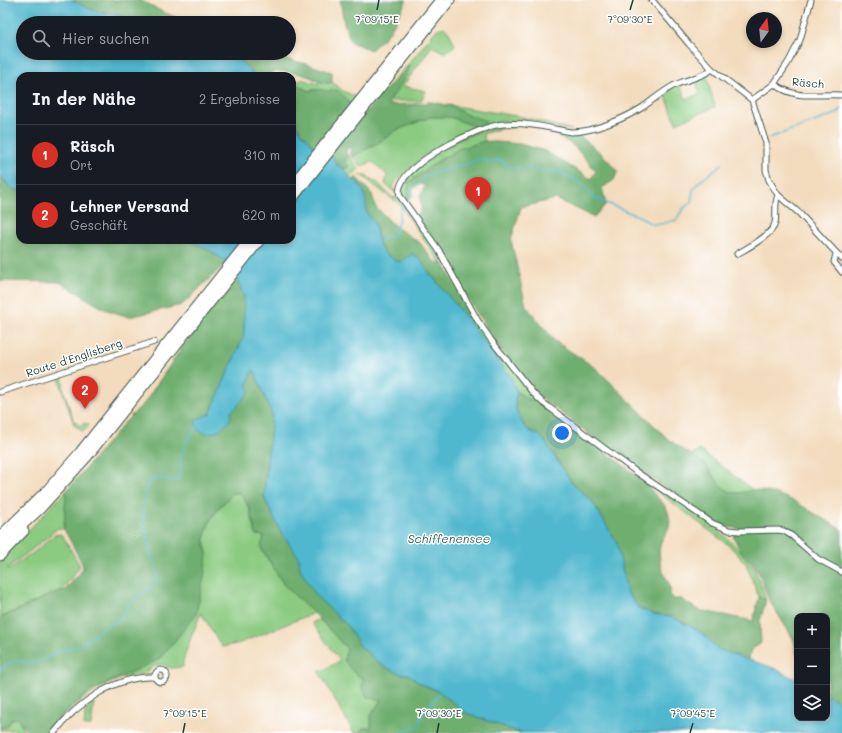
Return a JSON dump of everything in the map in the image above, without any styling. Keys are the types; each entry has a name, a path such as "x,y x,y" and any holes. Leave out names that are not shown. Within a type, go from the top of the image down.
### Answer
{"highway":[{"path":"296,194 364,100 440,0"},
{"path":"296,180 450,0"},
{"path":"0,556 32,524 122,414 217,287 246,244"},
{"path":"0,536 47,490 217,287 256,244"},
{"path":"0,546 35,514 70,476"}],"street":[{"path":"652,0 712,69 752,100 766,144 766,170 769,180 778,195 799,213 842,259"},
{"path":"752,100 774,84 788,63 800,40 811,0"},
{"path":"712,69 699,76 675,85 632,113 597,127 578,132 571,132 529,124 498,125 448,144 425,159 405,177 400,186 400,196 438,249 478,321 491,340 533,393 542,402 635,471 712,523 729,530 784,531 792,536 818,559 842,572"},
{"name":"Räsch","path":"774,84 784,91 792,94 842,95"},
{"path":"737,254 764,237 774,225 776,200 778,195"},
{"path":"836,254 834,262 842,272"},
{"name":"Route d'Englisberg","path":"0,392 154,342"},
{"path":"54,733 68,717 97,694 125,681 155,677"}],"green space":[{"path":"71,0 140,0 173,16 120,16 92,10"},
{"path":"340,0 407,0 389,33 371,50 351,42 344,23"},
{"path":"444,27 450,34 455,45 445,53 432,46 403,86 426,91 421,101 389,101 400,86 410,65 408,65 437,29"},
{"path":"239,60 289,60 332,72 332,82 321,82 296,72 251,72"},
{"path":"408,65 410,67 400,86 389,101 389,105 430,102 453,107 467,115 487,121 483,125 476,127 450,117 430,117 397,130 381,141 352,157 350,147 347,149 346,153 349,156 345,160 349,167 343,168 337,165 333,157 314,148 296,125 296,84 309,91 337,90 346,98 350,105 363,115"},
{"path":"706,73 715,107 676,123 664,91 679,83 686,99 700,94 695,77"},
{"path":"302,79 318,84 318,81 329,83 332,82 343,91 356,97 350,105 346,98 319,89 309,91 296,84 296,80 301,81"},
{"path":"430,102 523,117 572,130 499,121 452,142 426,156 403,175 392,187 396,192 394,192 385,184 387,175 373,162 361,166 352,157 381,141 397,130 430,117 450,117 476,127 486,122 467,115 453,107"},
{"path":"513,125 512,128 503,128 483,134 485,141 459,149 437,162 409,182 407,201 402,193 402,185 416,169 427,160 440,151 470,136 485,130"},
{"path":"559,131 579,135 603,155 618,171 614,180 602,188 606,204 594,217 556,199 521,207 511,240 526,306 555,341 597,369 669,440 705,464 721,486 730,492 739,493 753,490 774,493 794,501 842,530 842,703 830,697 830,613 794,613 794,640 769,600 760,575 753,564 740,550 733,536 735,534 739,534 740,529 724,526 712,520 637,470 535,393 493,339 418,217 421,210 420,196 425,186 421,184 415,187 407,201 409,182 458,149 485,141 520,144 545,151 591,179 596,171 574,146 558,136"},
{"path":"349,156 359,169 350,178 343,168 347,168 345,160"},
{"path":"359,174 378,183 392,197 399,198 435,249 443,263 441,264 398,202"},
{"path":"0,176 10,187 16,190 16,244 199,244 227,262 182,305 129,317 104,309 60,282 0,281"},
{"path":"356,177 372,194 375,206 396,227 420,243 434,261 441,264 443,263 471,313 466,317 427,270 420,258 412,254 400,262 395,261 392,257 383,252 380,247 373,220 367,214 360,185 353,180"},
{"path":"236,276 244,297 244,335 210,414 195,420 231,412 248,383 252,371 254,370 272,414 264,497 280,530 299,558 300,569 317,597 347,625 360,646 401,674 407,674 417,682 440,692 466,713 521,733 361,733 362,728 371,728 371,715 381,700 367,697 362,687 363,678 352,671 344,660 347,649 314,613 284,585 261,547 264,536 256,535 250,508 240,493 233,493 216,511 208,524 204,541 207,553 205,573 196,614 158,660 90,691 67,710 46,733 35,733 28,731 23,727 18,718 12,719 7,726 0,729 0,618 54,593 65,590 83,568 82,563 64,529 66,491 126,421 145,402 193,331"},
{"path":"471,313 536,399 529,400 517,392 511,378 466,317"},
{"path":"58,376 62,376 64,385 62,385 74,422 76,421 78,426 86,423 89,425 83,432 74,425"},
{"path":"517,392 529,400 536,399 649,485 652,492 664,504 670,518 670,523 661,541 659,554 662,569 670,586 670,596 674,599 681,599 698,610 753,621 759,597 766,600 760,621 761,643 751,650 748,660 720,650 698,630 672,617 653,614 639,608 627,592 617,543 592,501 572,483 544,440 527,427 520,419 516,409"},
{"path":"700,450 753,490 739,493 730,492 721,486 705,464 691,455"},
{"path":"656,486 713,526 739,550 750,563 758,577 766,600 759,597 746,564 731,547 652,487"},
{"path":"66,491 64,529 58,528 7,568 9,569 33,553 54,535 60,534 63,536 79,564 79,568 61,591 0,618 0,560"},
{"path":"233,493 241,493 249,508 256,535 264,536 261,548 284,585 314,613 240,643 222,647 201,613 183,661 183,667 171,668 160,664 139,675 123,678 102,687 73,707 50,733 46,733 67,710 90,691 123,675 207,553 205,541 210,521"},
{"path":"319,619 348,649 344,660 352,671 363,679 381,700 371,715 372,728 362,728 361,733 354,733 319,672 340,661 312,623"},
{"path":"94,702 91,726 84,726 85,711"},
{"path":"18,718 23,730 27,733 21,733 14,730 0,730 7,726 12,719"}],"water":[{"path":"0,0 71,0 92,10 120,16 16,16 16,60 239,60 251,72 16,72 16,190 10,187 0,175"},
{"name":"Schiffenensee","path":"296,124 314,148 330,153 337,165 343,168 351,179 356,181 362,188 365,195 367,214 373,221 383,252 392,257 395,261 400,262 412,254 420,258 427,270 466,317 511,378 517,392 515,400 517,413 523,425 544,440 572,483 592,501 617,543 627,592 639,608 653,614 672,617 698,630 720,650 774,668 794,678 794,721 830,721 830,697 842,703 842,733 521,733 466,713 440,692 417,682 407,674 401,674 383,666 360,646 347,625 317,597 300,569 299,558 280,530 264,497 272,414 254,370 252,371 248,383 249,392 231,412 230,420 222,428 213,433 206,433 200,430 196,424 195,420 210,414 244,335 244,297 236,276 227,262 197,244 296,244"}],"waterway":[{"path":"769,138 836,114 842,108"},
{"path":"409,200 412,196 413,189 432,173 451,169 481,159 485,159 489,162 498,160 503,161 507,166 512,167 559,172 581,183 594,198 643,218 651,223 663,224 676,220 683,209 691,202 693,190 698,183 722,164"},
{"path":"379,241 387,236 394,237 402,206"},
{"path":"0,671 10,662 20,661 35,663 42,661 59,651 82,644 108,625 119,621 129,604 155,584 157,577 156,568 150,553 148,537 143,522 145,490 149,481 159,478 174,481 178,479 180,475 181,458 186,442 198,426"},
{"path":"401,733 405,730 420,725 420,717 440,692"}],"place":[{"name":"Räsch","path":"478,210"},
{"name":"Lehner Versand","path":"85,409"}]}
